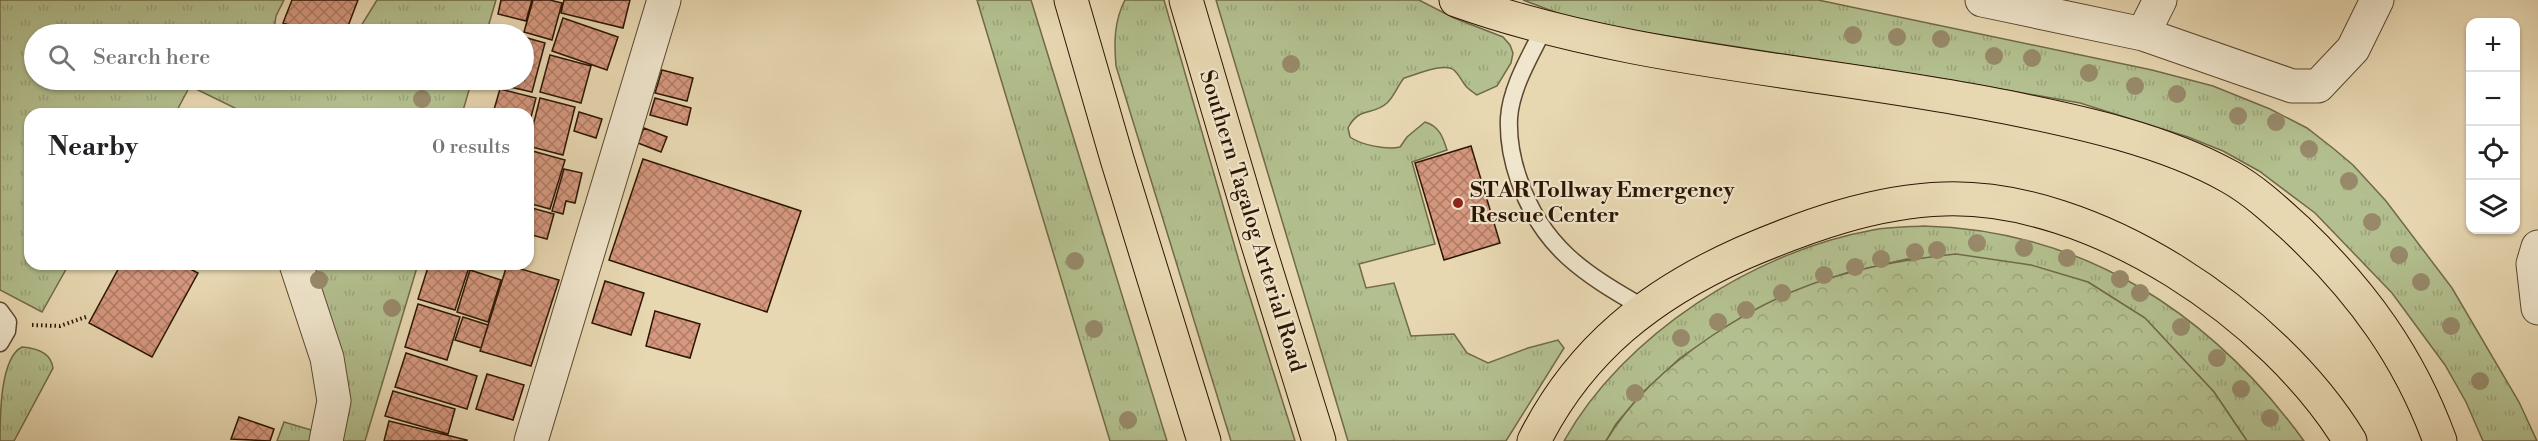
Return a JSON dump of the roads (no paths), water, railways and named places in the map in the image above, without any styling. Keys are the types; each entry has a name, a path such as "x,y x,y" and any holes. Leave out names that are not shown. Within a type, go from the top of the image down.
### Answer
{"highway":[{"path":"1071,0 1117,159 1204,441"},
{"name":"Southern Tagalog Arterial Road","path":"1186,0 1319,441"},
{"path":"1456,0 1544,28 1643,49 1960,98 2049,116 2125,136 2193,159 2230,177 2252,191 2329,261 2367,305 2404,361 2426,402 2440,441"},
{"path":"1533,441 1561,396 1585,365 1615,333 1644,308 1680,284 1719,264 1795,232 1836,219 1917,201 1943,199 1997,202 2077,222 2128,244 2199,288 2261,337 2323,401 2350,441"}],"street":[{"path":"531,441 664,0"},
{"path":"1982,0 2143,34 2292,86 2318,86 2353,49 2377,0"},
{"path":"2143,34 2160,0"},
{"path":"2538,247 2533,264 2538,308"},
{"path":"298,270 327,358 334,401 326,441"}],"lane":[{"path":"1544,28 1519,82 1509,116 1511,156 1525,197 1544,233 1568,258 1600,282 1644,308"},
{"path":"0,343 6,331 3,315"}],"place":[{"name":"STAR Tollway Emergency Rescue Center","path":"1458,203"}]}
